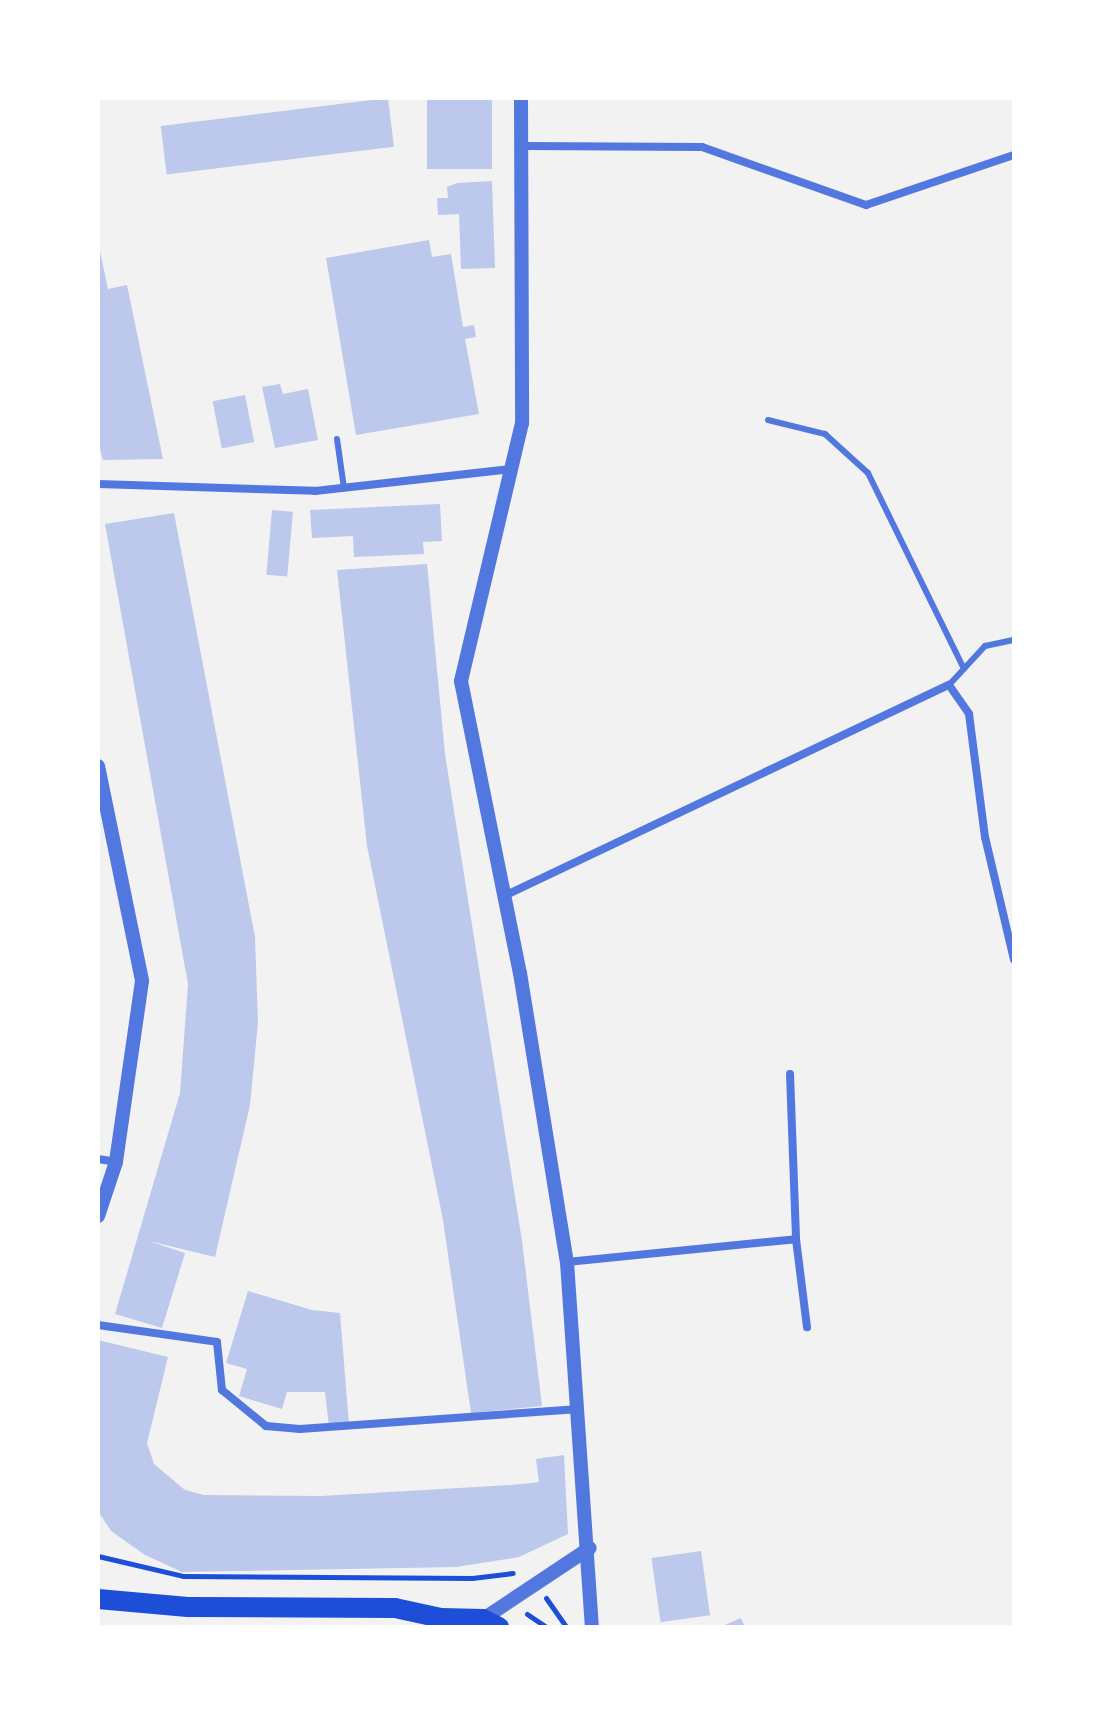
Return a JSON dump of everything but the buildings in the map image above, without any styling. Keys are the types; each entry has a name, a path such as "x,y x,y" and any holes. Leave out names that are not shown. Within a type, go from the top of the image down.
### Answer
{"main road":[{"path":"98,1599 188,1607 395,1608 445,1622 491,1623"}],"street":[{"path":"521,98 522,423 514,469 475,605 461,681 502,897 520,973 567,1262 590,1548 592,1627"},
{"path":"523,146 702,147 866,205 1014,155"},
{"path":"98,484 344,488 514,469"},
{"path":"502,897 949,685 969,714 985,837 1014,960"},
{"path":"98,766 142,981 116,1162 98,1216"},
{"path":"790,1074 796,1239 807,1327"},
{"path":"98,1159 116,1162"},
{"path":"567,1262 796,1239"},
{"path":"98,1325 217,1342 222,1390 266,1426 300,1429 580,1409"},
{"path":"491,1623 590,1548"}],"lane":[{"path":"768,420 825,434 868,473 964,669"},
{"path":"337,439 344,488"},
{"path":"949,685 985,646 1014,640"}],"path":[{"path":"98,1556 183,1576 472,1578 525,1573"},
{"path":"545,1597 566,1627"},
{"path":"521,1611 546,1627"}]}
